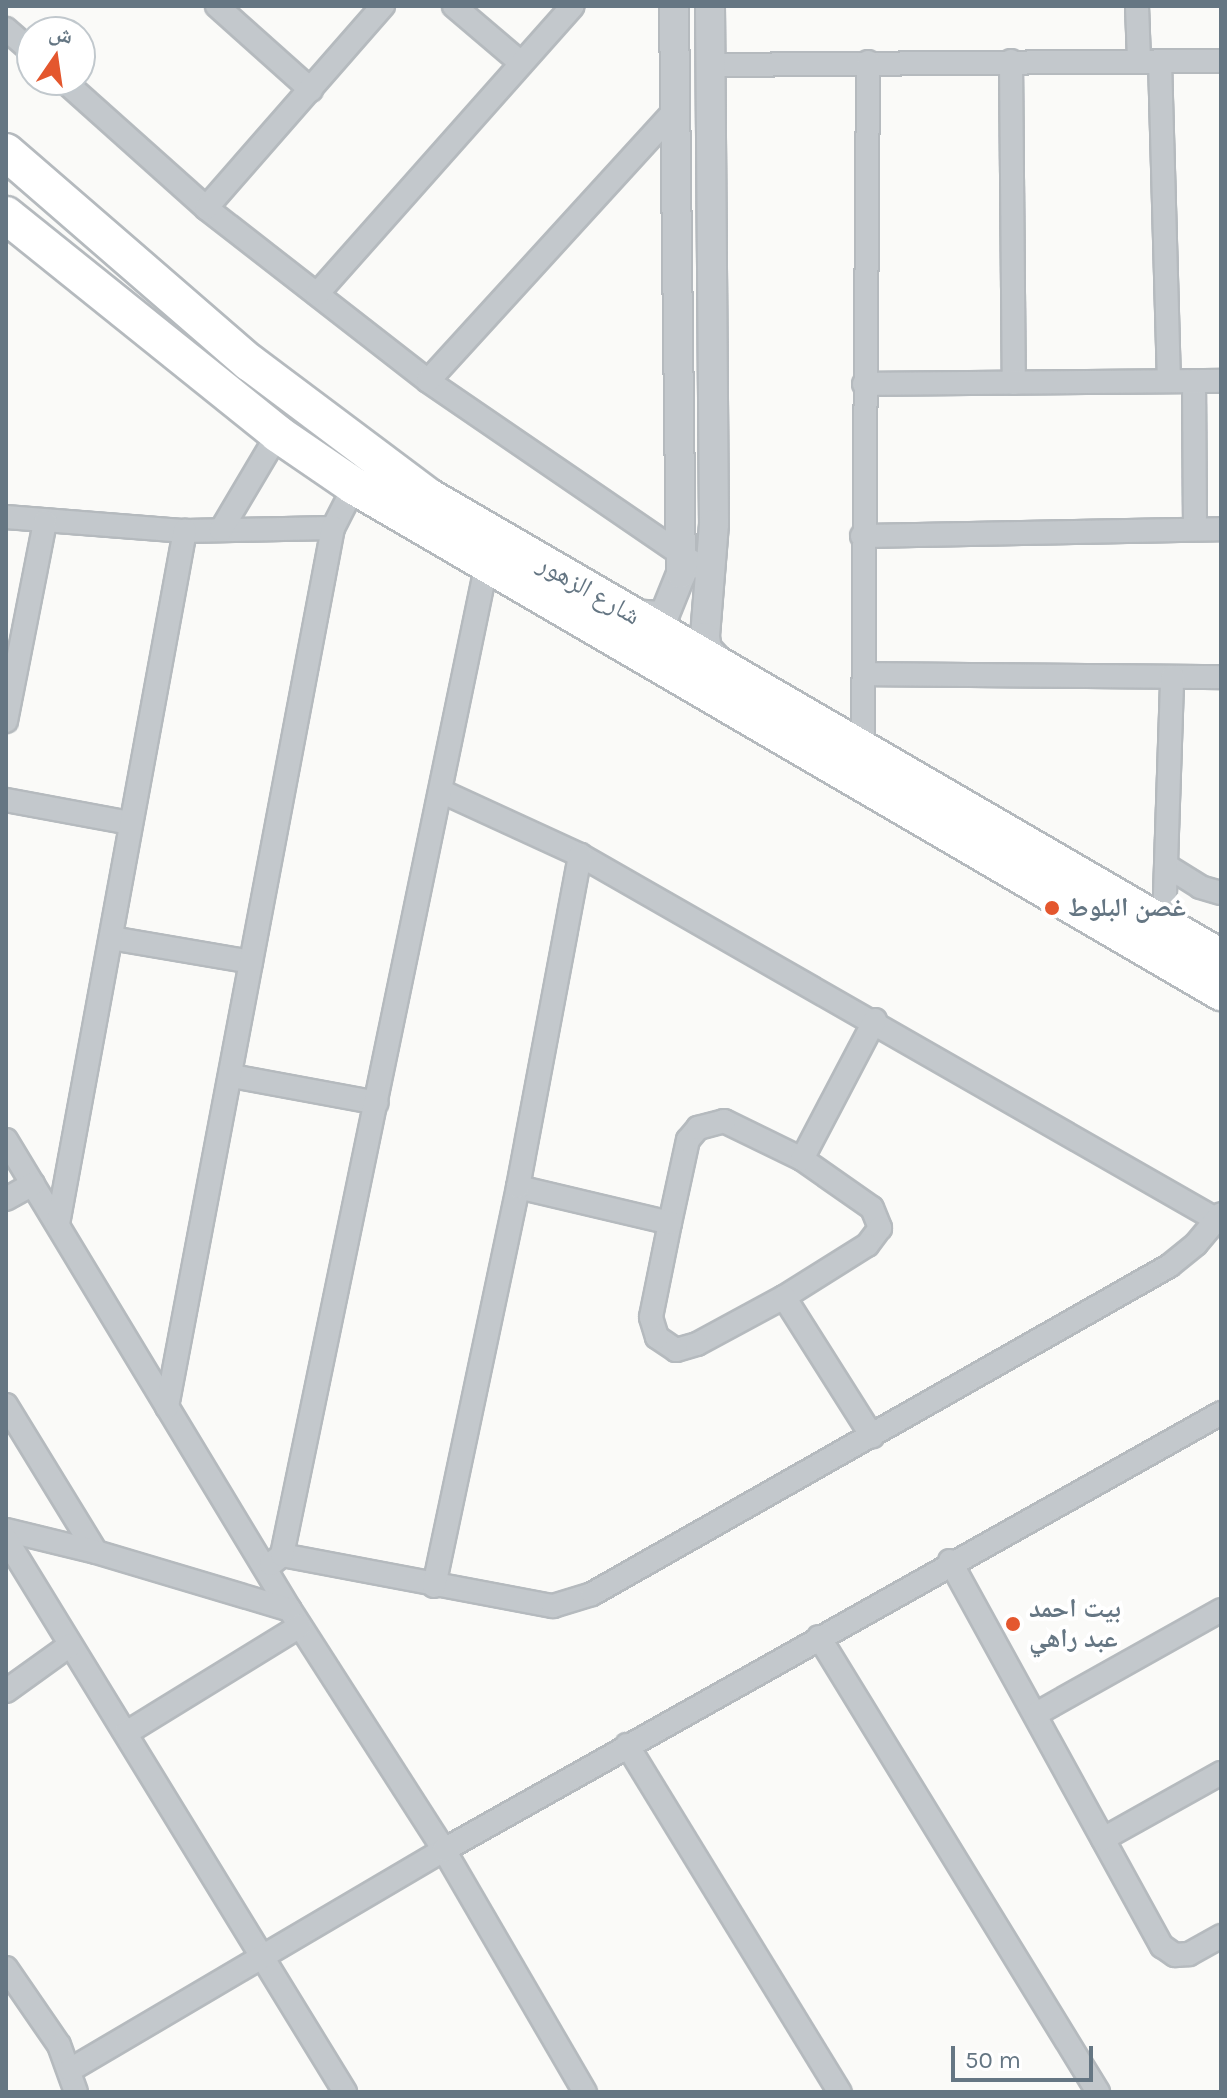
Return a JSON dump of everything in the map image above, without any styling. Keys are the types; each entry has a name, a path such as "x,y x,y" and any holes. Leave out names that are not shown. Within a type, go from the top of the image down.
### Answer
{"main road":[{"name":"شارع الزهور","path":"6,152 250,363 427,496 1221,958"},
{"name":"شارع الزهور","path":"6,215 278,434 354,486 486,567 1221,992"}],"street":[{"path":"217,6 311,90"},
{"path":"206,208 383,6"},
{"path":"454,6 521,63"},
{"path":"317,294 573,6"},
{"path":"625,611 646,618 664,616 676,596 680,553 674,6"},
{"path":"710,6 711,575 707,649 731,672"},
{"path":"1137,6 1150,61 1169,381"},
{"path":"1011,61 1014,383"},
{"path":"710,65 1221,61"},
{"path":"863,750 862,536 868,62"},
{"path":"81,96 206,208 428,381 711,575"},
{"path":"428,381 676,109"},
{"path":"864,384 1221,381"},
{"path":"1194,382 1195,529"},
{"path":"221,530 278,434"},
{"path":"167,1407 232,1076 333,528 371,455"},
{"path":"6,517 185,531 333,528"},
{"path":"6,721 45,522"},
{"path":"862,536 1221,529"},
{"path":"58,1224 185,531"},
{"path":"274,1562 377,1103 443,792 486,567"},
{"path":"864,674 1221,677"},
{"path":"1164,924 1172,677"},
{"path":"274,1562 553,1606 592,1594 1169,1266 1219,1217 580,855 443,792"},
{"path":"6,800 130,823"},
{"path":"434,1586 518,1187 580,855"},
{"path":"1167,866 1200,887 1221,893"},
{"path":"111,938 251,962"},
{"path":"802,1159 875,1020"},
{"path":"232,1076 377,1103"},
{"path":"724,1121 736,1124 802,1159 872,1208 880,1228 867,1245 784,1297 688,1349 664,1345 651,1317 670,1223 688,1140 698,1128 724,1121"},
{"path":"6,1140 167,1407 274,1562 295,1618 444,1850 585,2092"},
{"path":"6,1199 33,1184"},
{"path":"518,1187 670,1223"},
{"path":"784,1297 872,1436"},
{"path":"6,1405 96,1552"},
{"path":"6,1968 73,2081 264,1956 444,1850 950,1561 1221,1413"},
{"path":"6,1530 96,1552 295,1618"},
{"path":"6,1539 345,2092"},
{"path":"950,1561 1162,1946 1175,1955 1189,1954 1221,1936"},
{"path":"1036,1714 1221,1610"},
{"path":"126,1733 295,1618"},
{"path":"819,1637 1098,2092"},
{"path":"6,1691 70,1645"},
{"path":"627,1745 840,2092"},
{"path":"1103,1839 1221,1773"}],"place":[{"name":"غصن البلوط","path":"1052,908"},
{"name":"بيت احمد عبد راهي","path":"1013,1624"}]}
